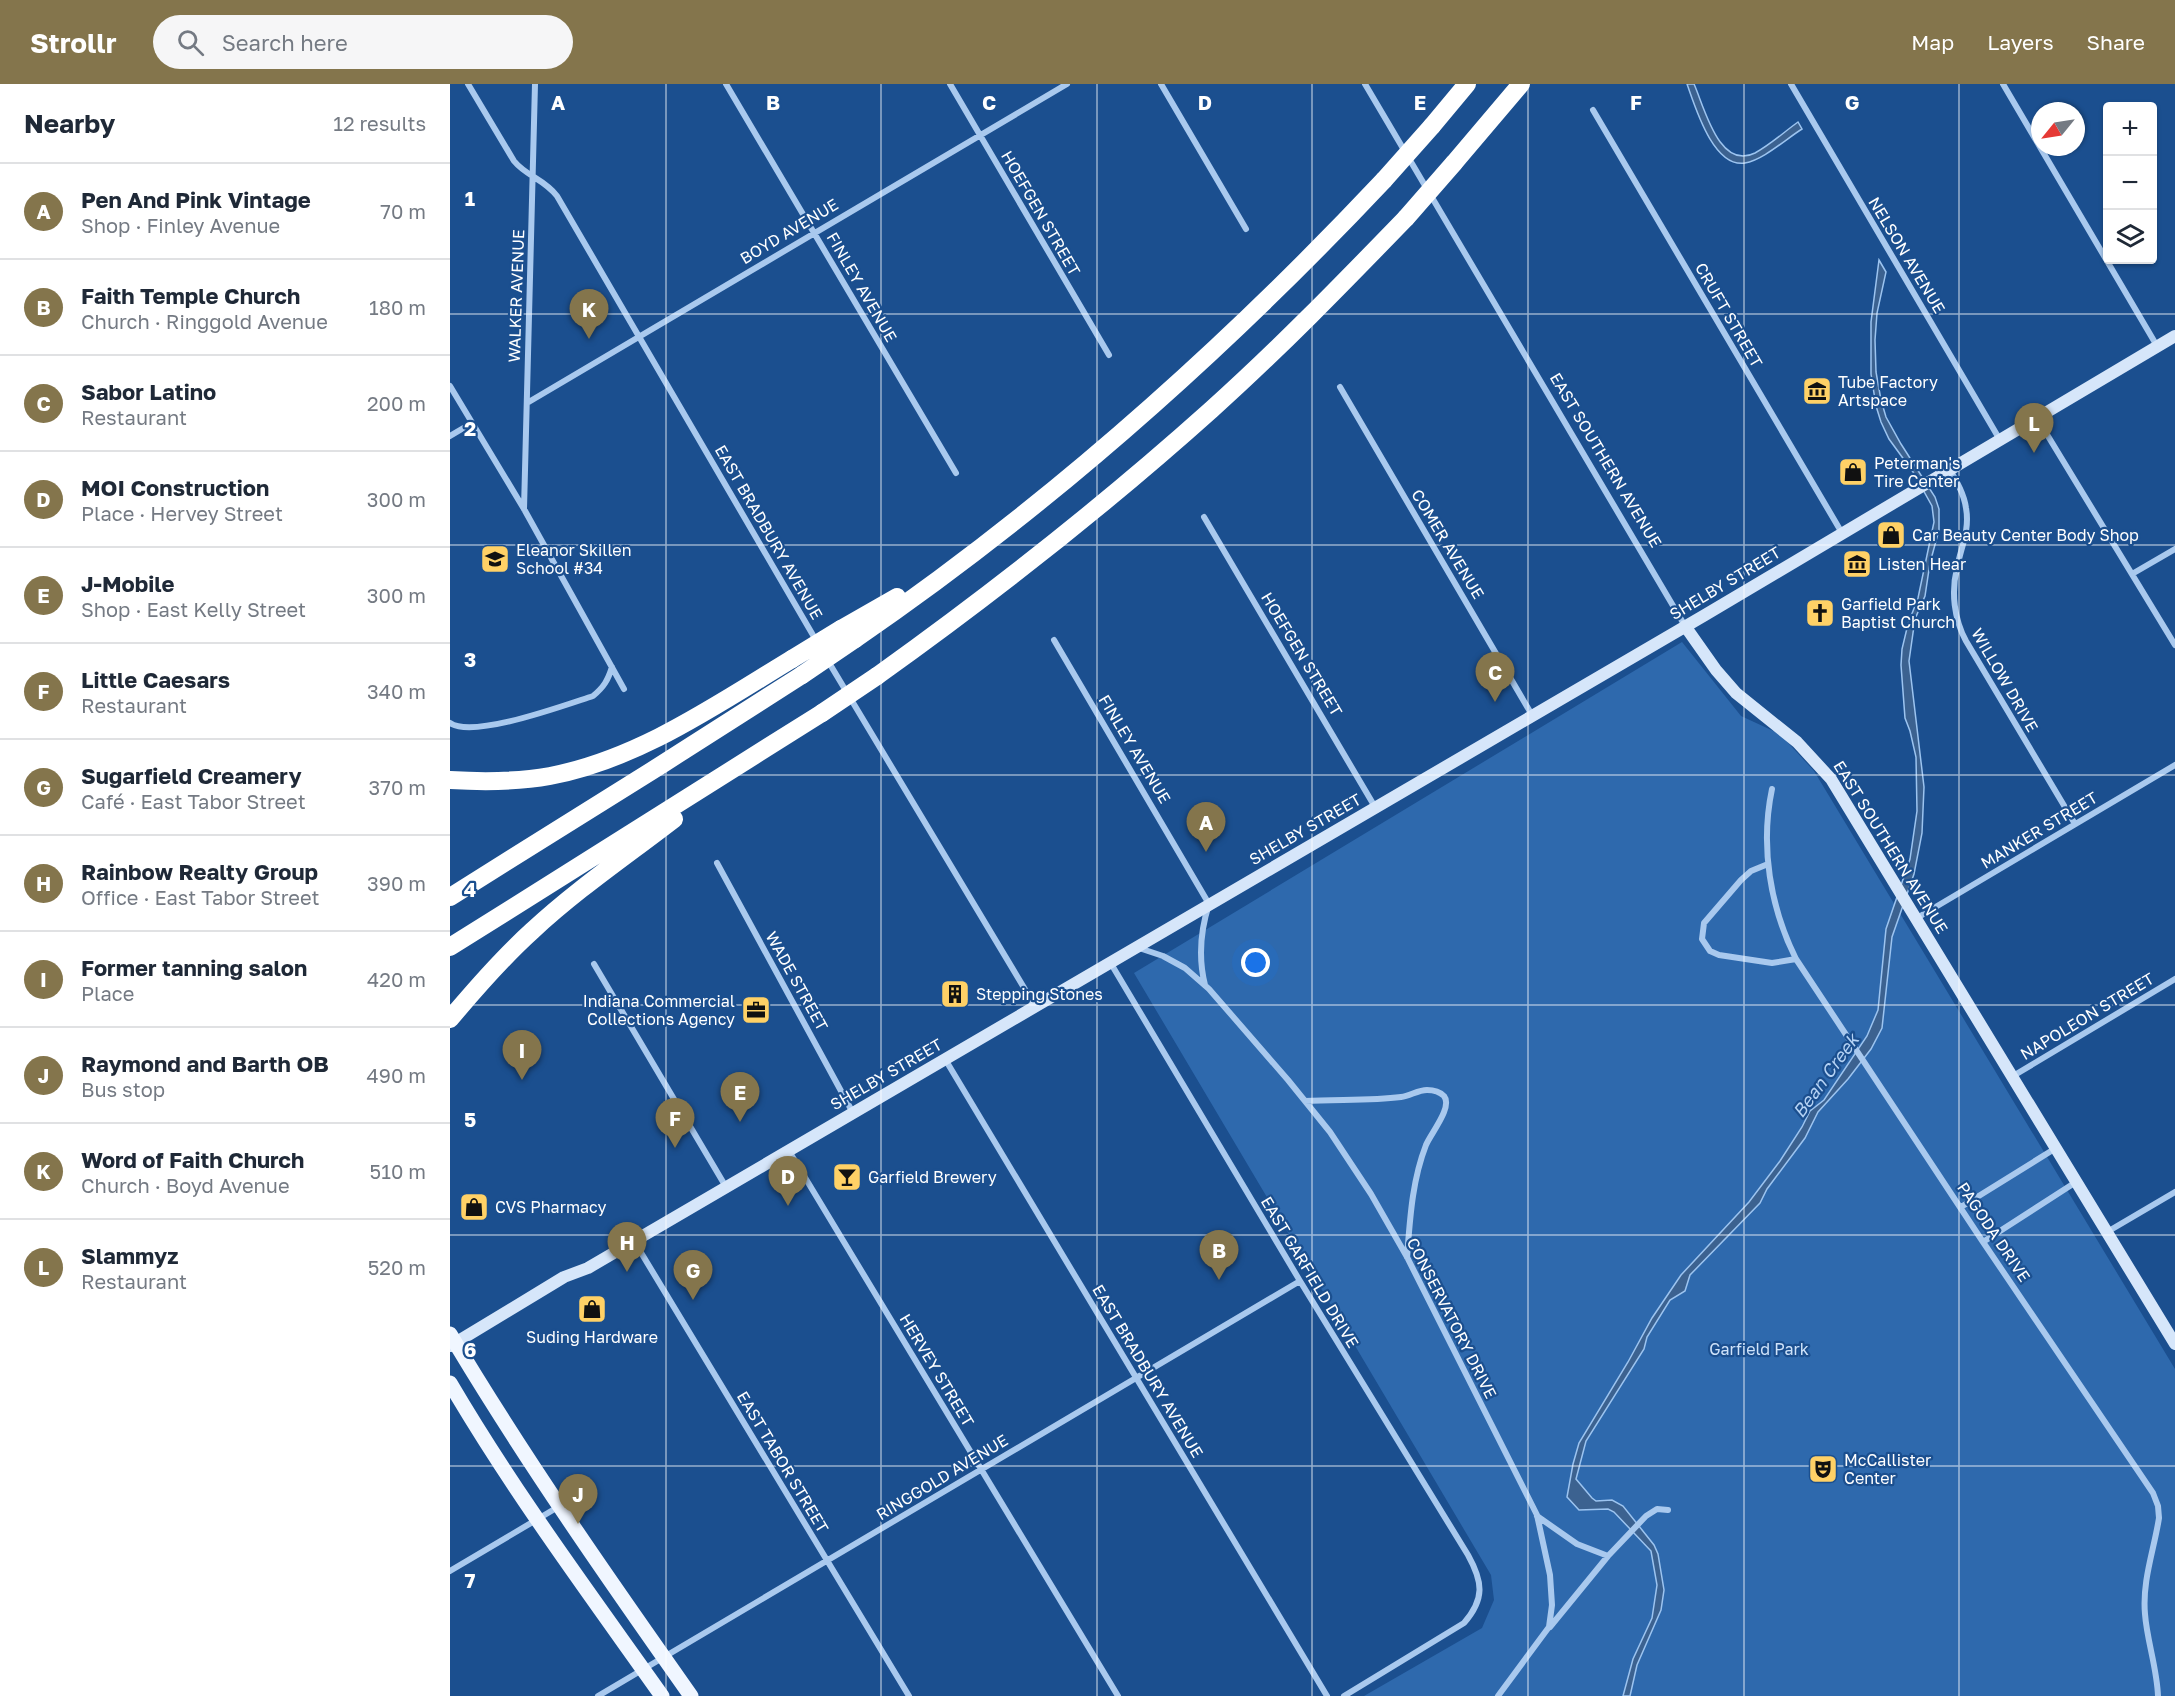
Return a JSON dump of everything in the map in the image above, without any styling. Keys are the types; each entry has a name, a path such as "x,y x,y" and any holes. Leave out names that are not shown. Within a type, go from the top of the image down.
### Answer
{"highway":[{"path":"450,780 529,779 567,772 609,760 649,742 792,659 848,634 916,597 987,545 1088,463 1223,342 1384,180 1467,84"},
{"path":"450,947 822,713 941,631 1029,564 1196,423 1314,312 1406,218 1521,84"},
{"path":"450,897 802,675 848,634"},
{"path":"450,1019 496,966 560,906 626,853 778,741"}],"main road":[{"name":"SHELBY STREET","path":"452,1340 564,1277 588,1268 1685,626 2175,336"},
{"name":"EAST SOUTHERN AVENUE","path":"1685,626 1716,670 1736,693 1797,742 1832,779 2175,1344"},
{"path":"452,1340 622,1600 691,1696"},
{"path":"450,1383 481,1435 662,1696"}],"street":[{"name":"EAST BRADBURY AVENUE","path":"468,84 514,161 525,171 548,184 557,196 792,601 1035,1006"},
{"name":"WALKER AVENUE","path":"524,509 535,84"},
{"name":"FINLEY AVENUE","path":"726,84 956,473"},
{"name":"HOEFGEN STREET","path":"950,84 1109,355"},
{"name":"BOYD AVENUE","path":"527,403 1067,84"},
{"path":"1161,84 1246,229"},
{"name":"EAST SOUTHERN AVENUE","path":"1365,84 1685,626"},
{"name":"NELSON AVENUE","path":"1791,84 2000,440"},
{"path":"2003,84 2031,132"},
{"name":"CRUFT STREET","path":"1593,110 1842,533"},
{"path":"2045,156 2157,346"},
{"path":"450,386 524,509 624,689"},
{"name":"COMER AVENUE","path":"1340,387 1532,715"},
{"path":"2037,418 2175,645"},
{"path":"450,436 472,423"},
{"name":"WILLOW DRIVE","path":"1945,472 1964,496 1967,516 1966,537 1954,582 1957,620 1966,641 2075,824"},
{"name":"HOEFGEN STREET","path":"1204,517 1376,807"},
{"path":"2132,574 2175,549"},
{"name":"FINLEY AVENUE","path":"1054,640 1209,904"},
{"path":"450,723 460,729 519,720 593,696 609,679 612,667"},
{"name":"MANKER STREET","path":"1917,918 2175,765"},
{"name":"PAGODA DRIVE","path":"1772,789 1767,822 1768,864 1785,934 1796,959 1983,1242 2154,1493 2159,1518 2145,1585 2145,1606 2158,1696"},
{"name":"WADE STREET","path":"717,863 853,1113"},
{"path":"1768,864 1751,871 1741,880 1704,923 1702,939 1710,951 1719,955 1772,963 1796,959"},
{"path":"1205,986 1200,967 1200,939 1209,904"},
{"name":"CONSERVATORY DRIVE","path":"1136,947 1163,956 1185,968 1205,986 1305,1101 1330,1132 1354,1168 1407,1257 1537,1515 1550,1575 1552,1605 1549,1627"},
{"name":"EAST GARFIELD DRIVE","path":"1110,962 1477,1573 1480,1597 1471,1616 1457,1629 1344,1696"},
{"path":"594,964 726,1187"},
{"name":"NAPOLEON STREET","path":"2013,1076 2175,979"},
{"name":"EAST BRADBURY AVENUE","path":"945,1059 1328,1696"},
{"path":"1305,1101 1400,1097 1429,1090 1444,1096 1447,1103 1445,1111 1425,1147 1414,1185 1407,1257"},
{"path":"1961,1208 2056,1148"},
{"name":"HERVEY STREET","path":"789,1150 1118,1696"},
{"path":"1983,1242 2077,1182"},
{"path":"2107,1232 2175,1192"},
{"name":"EAST TABOR STREET","path":"634,1241 909,1696"},
{"name":"RINGGOLD AVENUE","path":"598,1696 1300,1281"},
{"path":"450,1571 560,1506"},
{"path":"1498,1696 1549,1627 1618,1544 1646,1516 1657,1509 1668,1510"},
{"path":"1537,1515 1577,1544 1608,1556"}],"green space":[{"name":"Garfield Park","path":"1682,642 1741,716 1780,734 1814,771 2175,1369 2175,1696 1364,1696 1482,1628 1494,1600 1491,1575 1134,973"}],"shaded area":[{"path":"1687,84 1694,84 1715,134 1732,153 1742,156 1755,153 1798,122 1802,129 1759,158 1745,163 1734,162 1724,156 1707,134"},
{"name":"Bean Creek","path":"1879,260 1886,272 1877,313 1875,340 1876,372 1881,400 1886,417 1935,497 1939,509 1939,530 1930,563 1925,596 1915,619 1909,661 1924,787 1922,833 1914,874 1892,937 1882,1028 1871,1049 1818,1112 1805,1138 1767,1189 1760,1203 1690,1275 1685,1291 1670,1300 1647,1337 1644,1349 1586,1441 1576,1479 1596,1501 1612,1500 1623,1506 1654,1545 1658,1554 1664,1590 1661,1610 1637,1665 1630,1696 1623,1696 1633,1659 1652,1618 1657,1585 1651,1551 1614,1512 1608,1509 1579,1510 1567,1497 1579,1443 1652,1318 1681,1275 1749,1202 1780,1161 1810,1111 1824,1100 1867,1036 1878,1010 1886,929 1910,859 1917,811 1916,757 1905,718 1902,649 1918,598 1934,522 1932,506 1913,472 1889,439 1876,406 1871,374 1871,322"}],"place":[{"name":"Word of Faith Church","path":"589,339"},
{"name":"Tube Factory Artspace","path":"1817,391"},
{"name":"Slammyz","path":"2034,453"},
{"name":"Peterman's Tire Center","path":"1853,472"},
{"name":"Car Beauty Center Body Shop","path":"1891,535"},
{"name":"Eleanor Skillen School #34","path":"495,559"},
{"name":"Listen Hear","path":"1857,564"},
{"name":"Garfield Park Baptist Church","path":"1820,613"},
{"name":"Sabor Latino","path":"1495,702"},
{"name":"Pen And Pink Vintage","path":"1206,852"},
{"name":"Stepping Stones","path":"955,994"},
{"name":"Indiana Commercial Collections Agency","path":"756,1010"},
{"name":"Former tanning salon","path":"522,1080"},
{"name":"J-Mobile","path":"740,1122"},
{"name":"Little Caesars","path":"675,1148"},
{"name":"Garfield Brewery","path":"847,1177"},
{"name":"MOI Construction","path":"788,1206"},
{"name":"CVS Pharmacy","path":"474,1207"},
{"name":"Rainbow Realty Group","path":"627,1272"},
{"name":"Faith Temple Church","path":"1219,1280"},
{"name":"Sugarfield Creamery","path":"693,1300"},
{"name":"Suding Hardware","path":"592,1309"},
{"name":"McCallister Center","path":"1823,1469"},
{"name":"Raymond and Barth OB","path":"578,1524"}]}
